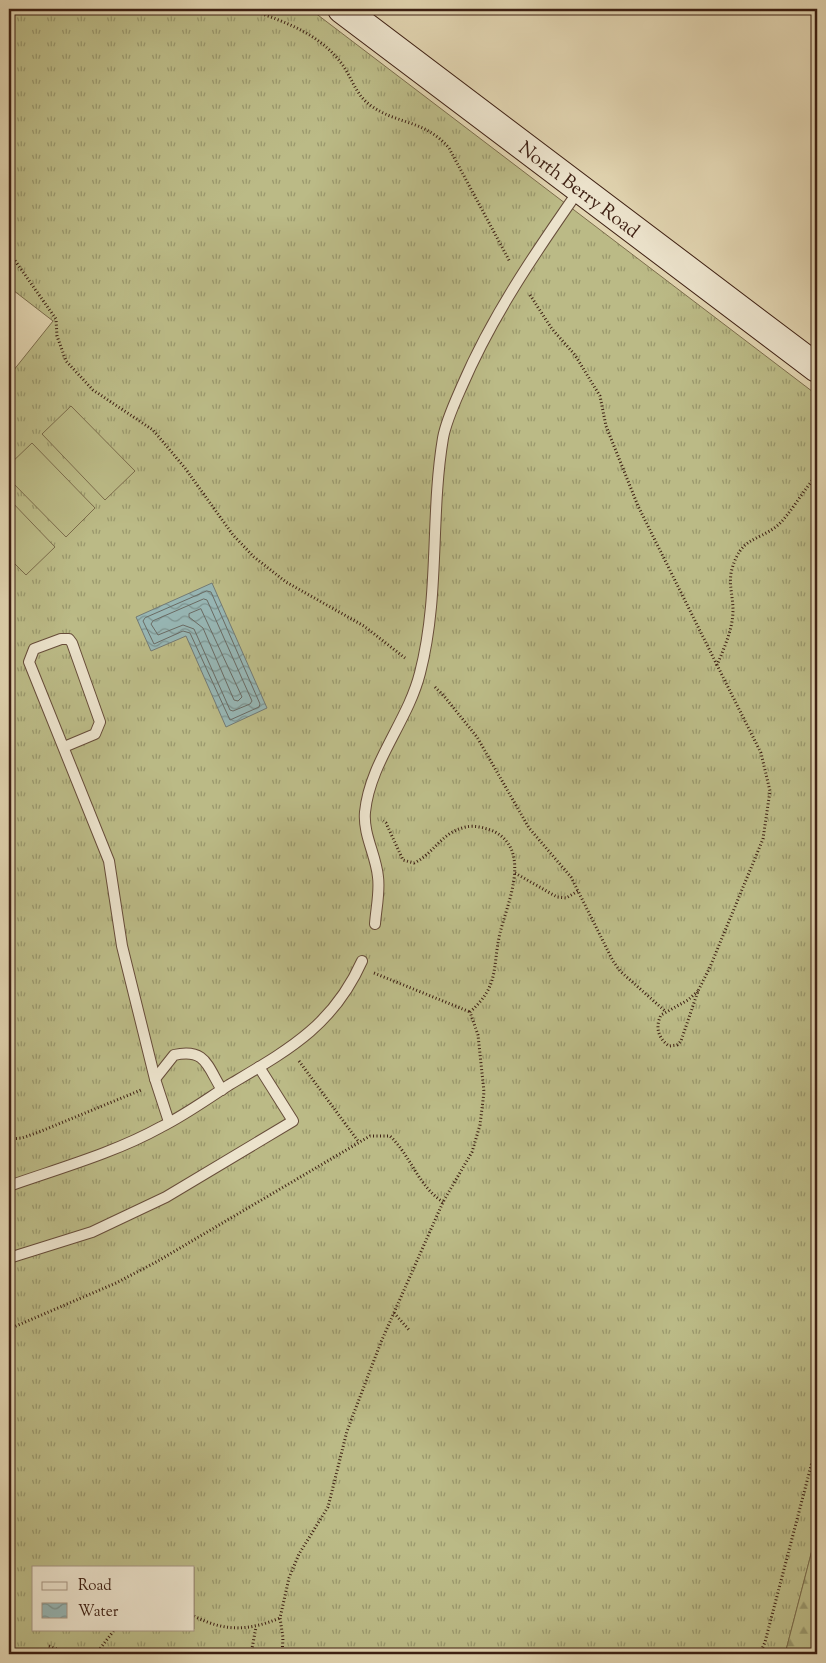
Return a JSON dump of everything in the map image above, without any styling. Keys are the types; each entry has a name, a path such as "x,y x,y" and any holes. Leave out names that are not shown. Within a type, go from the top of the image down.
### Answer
{"main road":[{"name":"North Berry Road","path":"342,9 817,368"}],"lane":[{"path":"375,924 378,877 370,850 365,812 379,766 401,722 420,675 430,625 439,470 443,436 476,354 544,241 581,188"},
{"path":"64,747 95,734 100,722 69,639 61,639 34,648 29,662 109,861 122,946 155,1079 169,1122"},
{"path":"9,1186 82,1161 169,1122 290,1048 325,1019 341,1001 353,983 361,964"},
{"path":"155,1079 174,1055 189,1052 202,1057 222,1090"},
{"path":"9,1258 92,1232 166,1197 293,1122 259,1067"}],"path":[{"path":"9,252 56,319 57,336 66,361 93,390 153,430 185,468 233,535 254,558 286,582 364,626 406,659 420,675 444,696 478,737 529,828 571,877 613,961 620,971 665,1011"},
{"path":"698,991 688,1000 665,1011 659,1019 658,1028 664,1042 673,1047 681,1040 698,991 710,968 763,839 770,792 761,754 717,665 728,638 733,611 730,588 731,571 736,556 744,546 753,538 776,526 817,475"},
{"path":"365,812 386,823 403,860 414,863 425,858 436,843 466,826 488,828 500,834 512,851 515,873 499,935 494,978 485,996 470,1012"},
{"path":"515,873 557,897 566,898 578,891"},
{"path":"282,1654 283,1638 280,1618 289,1578 299,1554 328,1506 347,1431 380,1342 443,1202 472,1152 480,1125 484,1092 478,1035 470,1012 361,964"},
{"path":"290,1048 358,1142"},
{"path":"9,1139 30,1135 88,1110 139,1092 155,1079"},
{"path":"9,1329 116,1283 158,1261 370,1136 390,1136 397,1143 422,1182 443,1202"},
{"path":"394,1313 410,1331"},
{"path":"760,1654 766,1642 817,1443"},
{"path":"195,1616 218,1627 256,1627 280,1618"},
{"path":"251,1654 256,1627"},
{"path":"96,1654 114,1630"},
{"path":"49,1646 69,1654"}],"green space":[{"path":"9,9 310,9 817,395 817,1531 785,1654 9,1654 9,376 53,321 9,287"},
{"path":"71,406 135,471 105,500 42,434"},
{"path":"32,443 95,508 66,537 9,479 9,465"},
{"path":"9,499 55,547 26,575 9,558"},
{"path":"817,1531 817,1654 785,1654"}],"water":[{"path":"212,583 267,708 226,727 186,636 151,651 136,617"}]}
